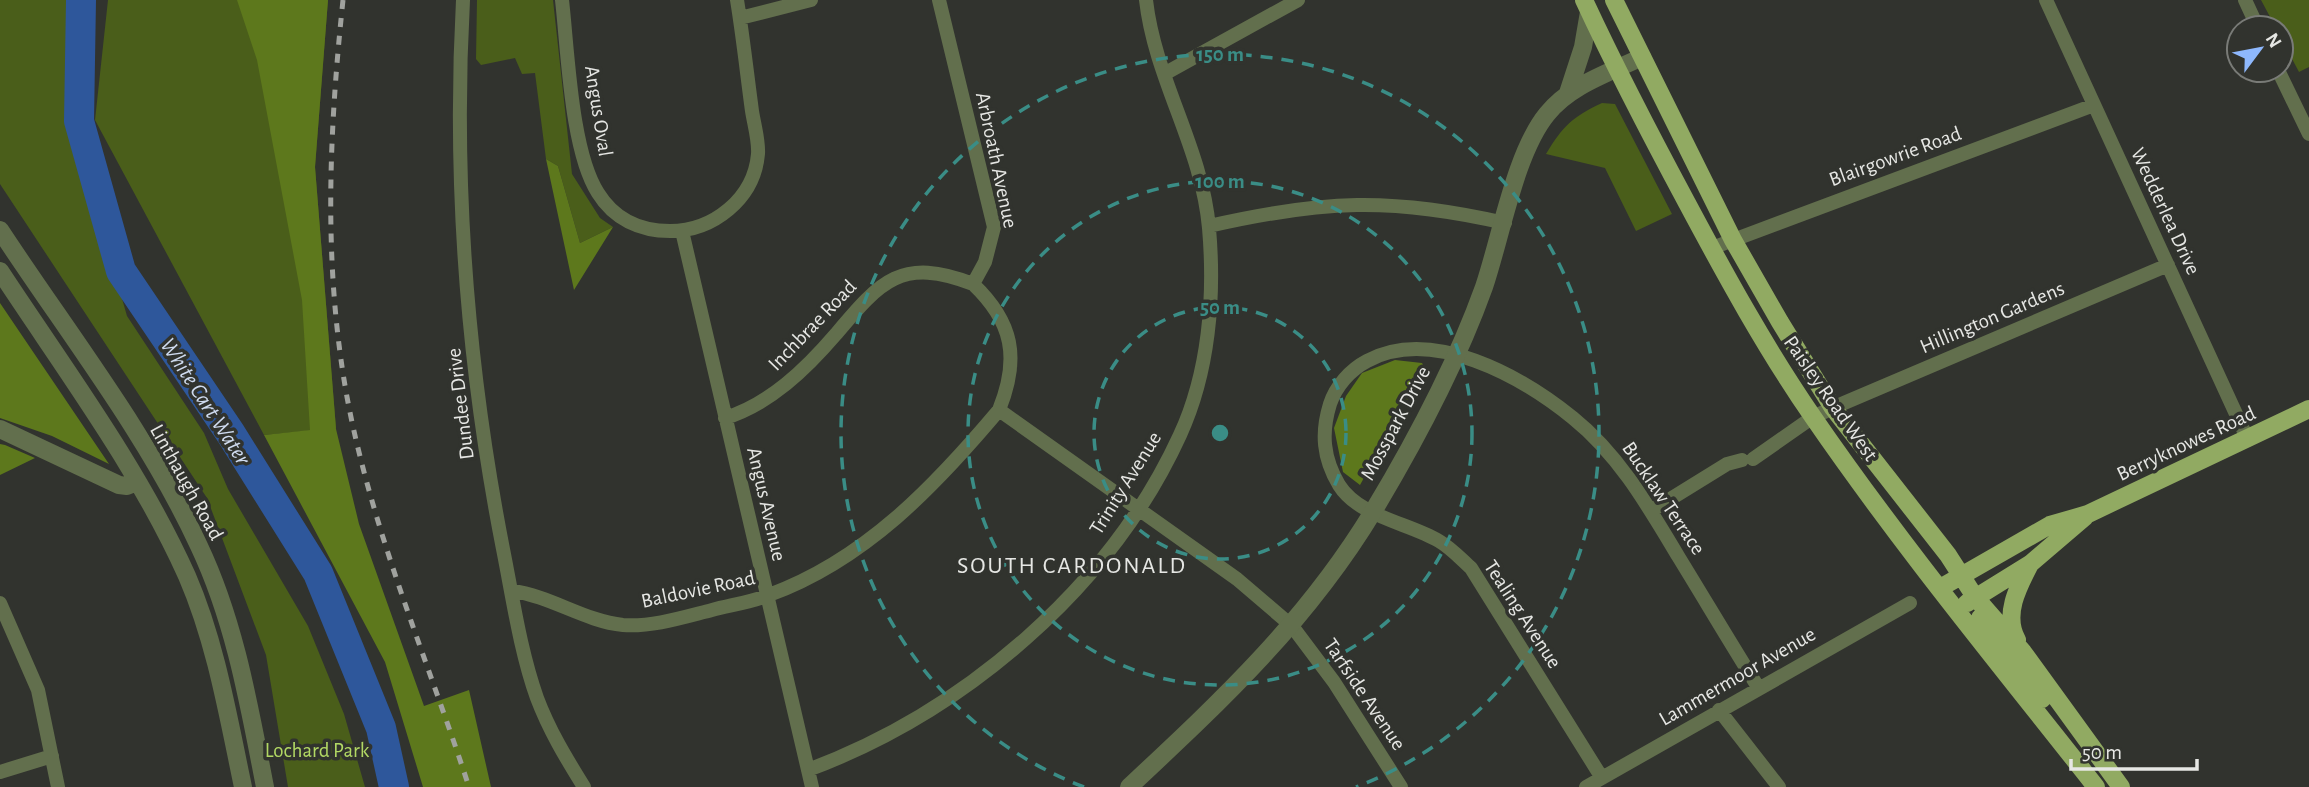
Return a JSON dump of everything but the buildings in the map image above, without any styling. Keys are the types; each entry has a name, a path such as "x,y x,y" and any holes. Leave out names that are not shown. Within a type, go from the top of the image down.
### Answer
{"main road":[{"name":"Paisley Road West","path":"1614,0 1733,240 1833,408 1961,573 1975,597 2023,652 2121,787"},
{"name":"Paisley Road West","path":"1586,6 1616,70 1712,248 1760,335 1813,418 1957,611 2096,787"},
{"name":"Berryknowes Road","path":"1940,588 1961,573 2050,525 2088,514 2307,411"},
{"name":"Berryknowes Road","path":"1957,611 2030,564 2088,514"},
{"path":"1984,560 1973,579 1980,619 2091,764 2096,787"},
{"path":"2023,652 2013,633 2011,615 2013,603 2030,564"}],"street":[{"name":"Dundee Drive","path":"463,0 461,155 474,348 491,486 522,647 537,698 552,733 584,787"},
{"name":"Angus Oval","path":"562,0 580,139 587,170 597,193 616,216 662,231 682,231 718,219 733,206 749,181 758,154 737,0"},
{"path":"740,18 811,0"},
{"name":"Arbroath Avenue","path":"939,0 994,227 985,262 973,284"},
{"name":"Trinity Avenue","path":"808,770 881,738 935,706 984,671 1051,613 1101,560 1139,508 1181,433 1202,364 1213,279 1209,226 1190,138 1154,46 1146,0"},
{"path":"1164,74 1298,0"},
{"name":"Wedderlea Drive","path":"2046,0 2248,440"},
{"path":"1568,93 1586,6"},
{"name":"Mosspark Drive","path":"1129,787 1237,687 1292,626 1373,512 1457,354 1505,223 1532,135 1547,114 1568,93 1642,57"},
{"path":"2285,84 2309,135"},
{"name":"Blairgowrie Road","path":"1712,248 2094,105"},
{"path":"1209,226 1307,206 1361,203 1412,205 1505,223"},
{"name":"Angus Avenue","path":"682,231 812,787"},
{"name":"Linthaugh Road","path":"3,241 157,470 200,546 242,665 265,787"},
{"name":"Hillington Gardens","path":"1651,511 1727,464 1748,460 1833,408 2168,265"},
{"name":"Linthaugh Road","path":"0,271 137,482 172,546 200,610 225,697 243,787"},
{"name":"Inchbrae Road","path":"725,418 743,412 775,393 817,354 862,301 888,281 911,273 932,272 973,284"},
{"path":"973,284 1001,316 1008,335 1009,375 999,410 1237,579 1292,626"},
{"name":"Bucklaw Terrace","path":"1373,512 1339,486 1330,465 1323,440 1332,399 1342,381 1359,365 1380,354 1405,347 1434,348 1457,354 1511,379 1573,418 1620,465 1758,687"},
{"name":"Baldovie Road","path":"512,591 599,621 625,625 668,621 767,596 824,569 886,527 928,491 999,410"},
{"path":"0,429 119,485 127,486 157,470"},
{"name":"Tealing Avenue","path":"1373,512 1440,541 1471,568 1602,778"},
{"path":"0,603 37,690 58,787"},
{"name":"Lammermoor Avenue","path":"1586,787 1910,603"},
{"name":"Tarfside Avenue","path":"1292,626 1335,682 1401,787"},
{"path":"1718,710 1779,787"},
{"path":"0,772 52,756"}],"green space":[{"name":"Lochard Park","path":"0,0 76,0 73,128 127,316 204,433 228,489 308,626 344,714 365,787 288,787 266,655 207,498 0,184"},
{"path":"108,0 328,0 315,167 336,428 264,435 95,120"},
{"path":"237,0 328,0 315,167 336,429 359,524 424,706 469,690 491,787 423,787 385,662 264,435 310,430 302,300 257,60"},
{"path":"477,0 553,0 572,174 600,218 613,227 580,243 558,166 546,159 535,73 522,74 515,58 481,65 476,59"},
{"path":"2261,0 2309,0 2309,67 2299,72 2295,64 2295,14 2268,14"},
{"path":"1602,103 1615,104 1672,214 1636,231 1605,168 1546,154 1569,123"},
{"path":"546,159 558,166 580,243 613,227 574,290"},
{"path":"0,303 109,464 52,436 0,418"},
{"path":"1395,360 1422,363 1425,368 1360,485 1343,472 1334,428 1346,396 1362,373"},
{"path":"0,444 5,445 35,458 0,475"}],"waterway":[{"name":"White Cart Water","path":"81,0 79,121 121,271 231,434 318,573 381,728 394,787"}],"railway":[{"path":"343,0 334,100 331,248 339,347 347,397 358,447 386,545 469,787"}],"district":[{"name":"SOUTH CARDONALD","path":"1072,565"}]}
